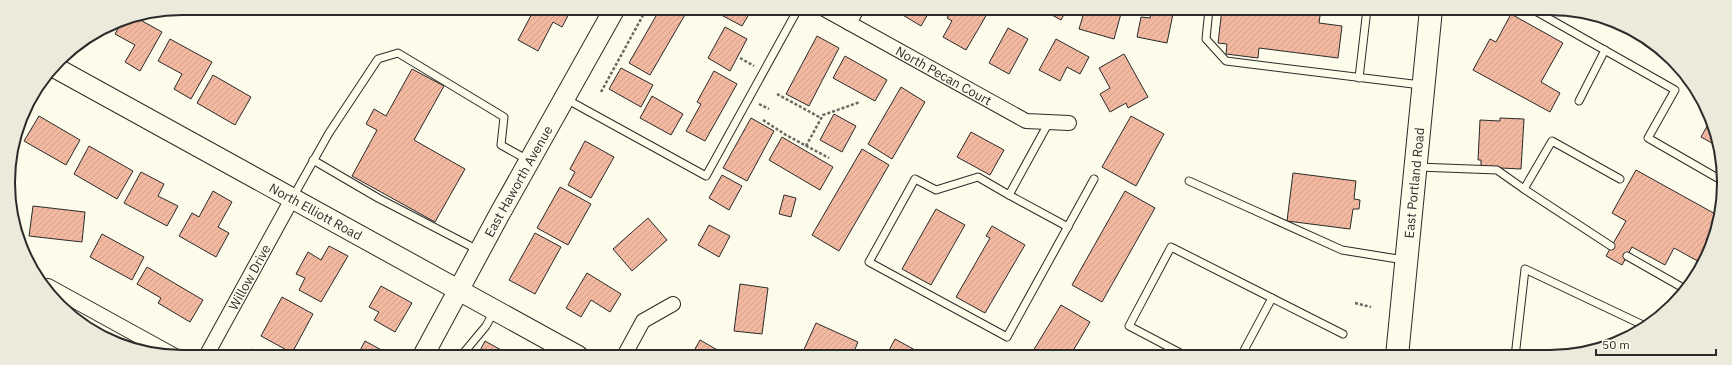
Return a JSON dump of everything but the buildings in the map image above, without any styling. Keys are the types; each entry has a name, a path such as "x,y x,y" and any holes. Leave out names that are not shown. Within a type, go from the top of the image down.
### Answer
{"main road":[{"name":"East Portland Road","path":"1398,350 1430,15"}],"street":[{"name":"East Haworth Avenue","path":"427,350 529,161 611,15"},
{"name":"North Pecan Court","path":"835,15 1026,121 1070,123"},
{"path":"849,23 854,15"},
{"name":"North Elliott Road","path":"59,70 567,350"},
{"name":"Willow Drive","path":"209,350 292,199"},
{"path":"54,289 163,349"},
{"path":"627,350 643,322 673,304"}],"lane":[{"path":"564,98 706,176 795,15"},
{"path":"1208,15 1206,39 1226,62 1423,86"},
{"path":"1359,78 1366,15"},
{"path":"1543,15 1675,90 1648,138 1717,178"},
{"path":"1579,101 1605,50"},
{"path":"292,199 313,160 378,59 398,53 504,117 501,145 529,161"},
{"path":"1008,195 1049,122"},
{"path":"1524,189 1552,141 1620,179"},
{"path":"313,160 378,198 480,251"},
{"path":"1415,166 1497,170 1611,246"},
{"path":"1068,227 978,177 936,190 915,179 869,262 1007,337 1068,227 1094,179"},
{"path":"1189,181 1342,250 1406,261"},
{"path":"1175,350 1129,326 1171,247 1343,334"},
{"path":"1627,256 1680,286"},
{"path":"1516,350 1525,269 1640,324"},
{"path":"1244,350 1272,298"},
{"path":"466,350 486,326 495,310"}],"path":[{"path":"601,92 644,15"},
{"path":"740,58 754,66"},
{"path":"777,94 821,118"},
{"path":"754,101 769,109"},
{"path":"806,146 823,115 860,102"},
{"path":"763,120 829,158"},
{"path":"1355,303 1371,308"}]}
